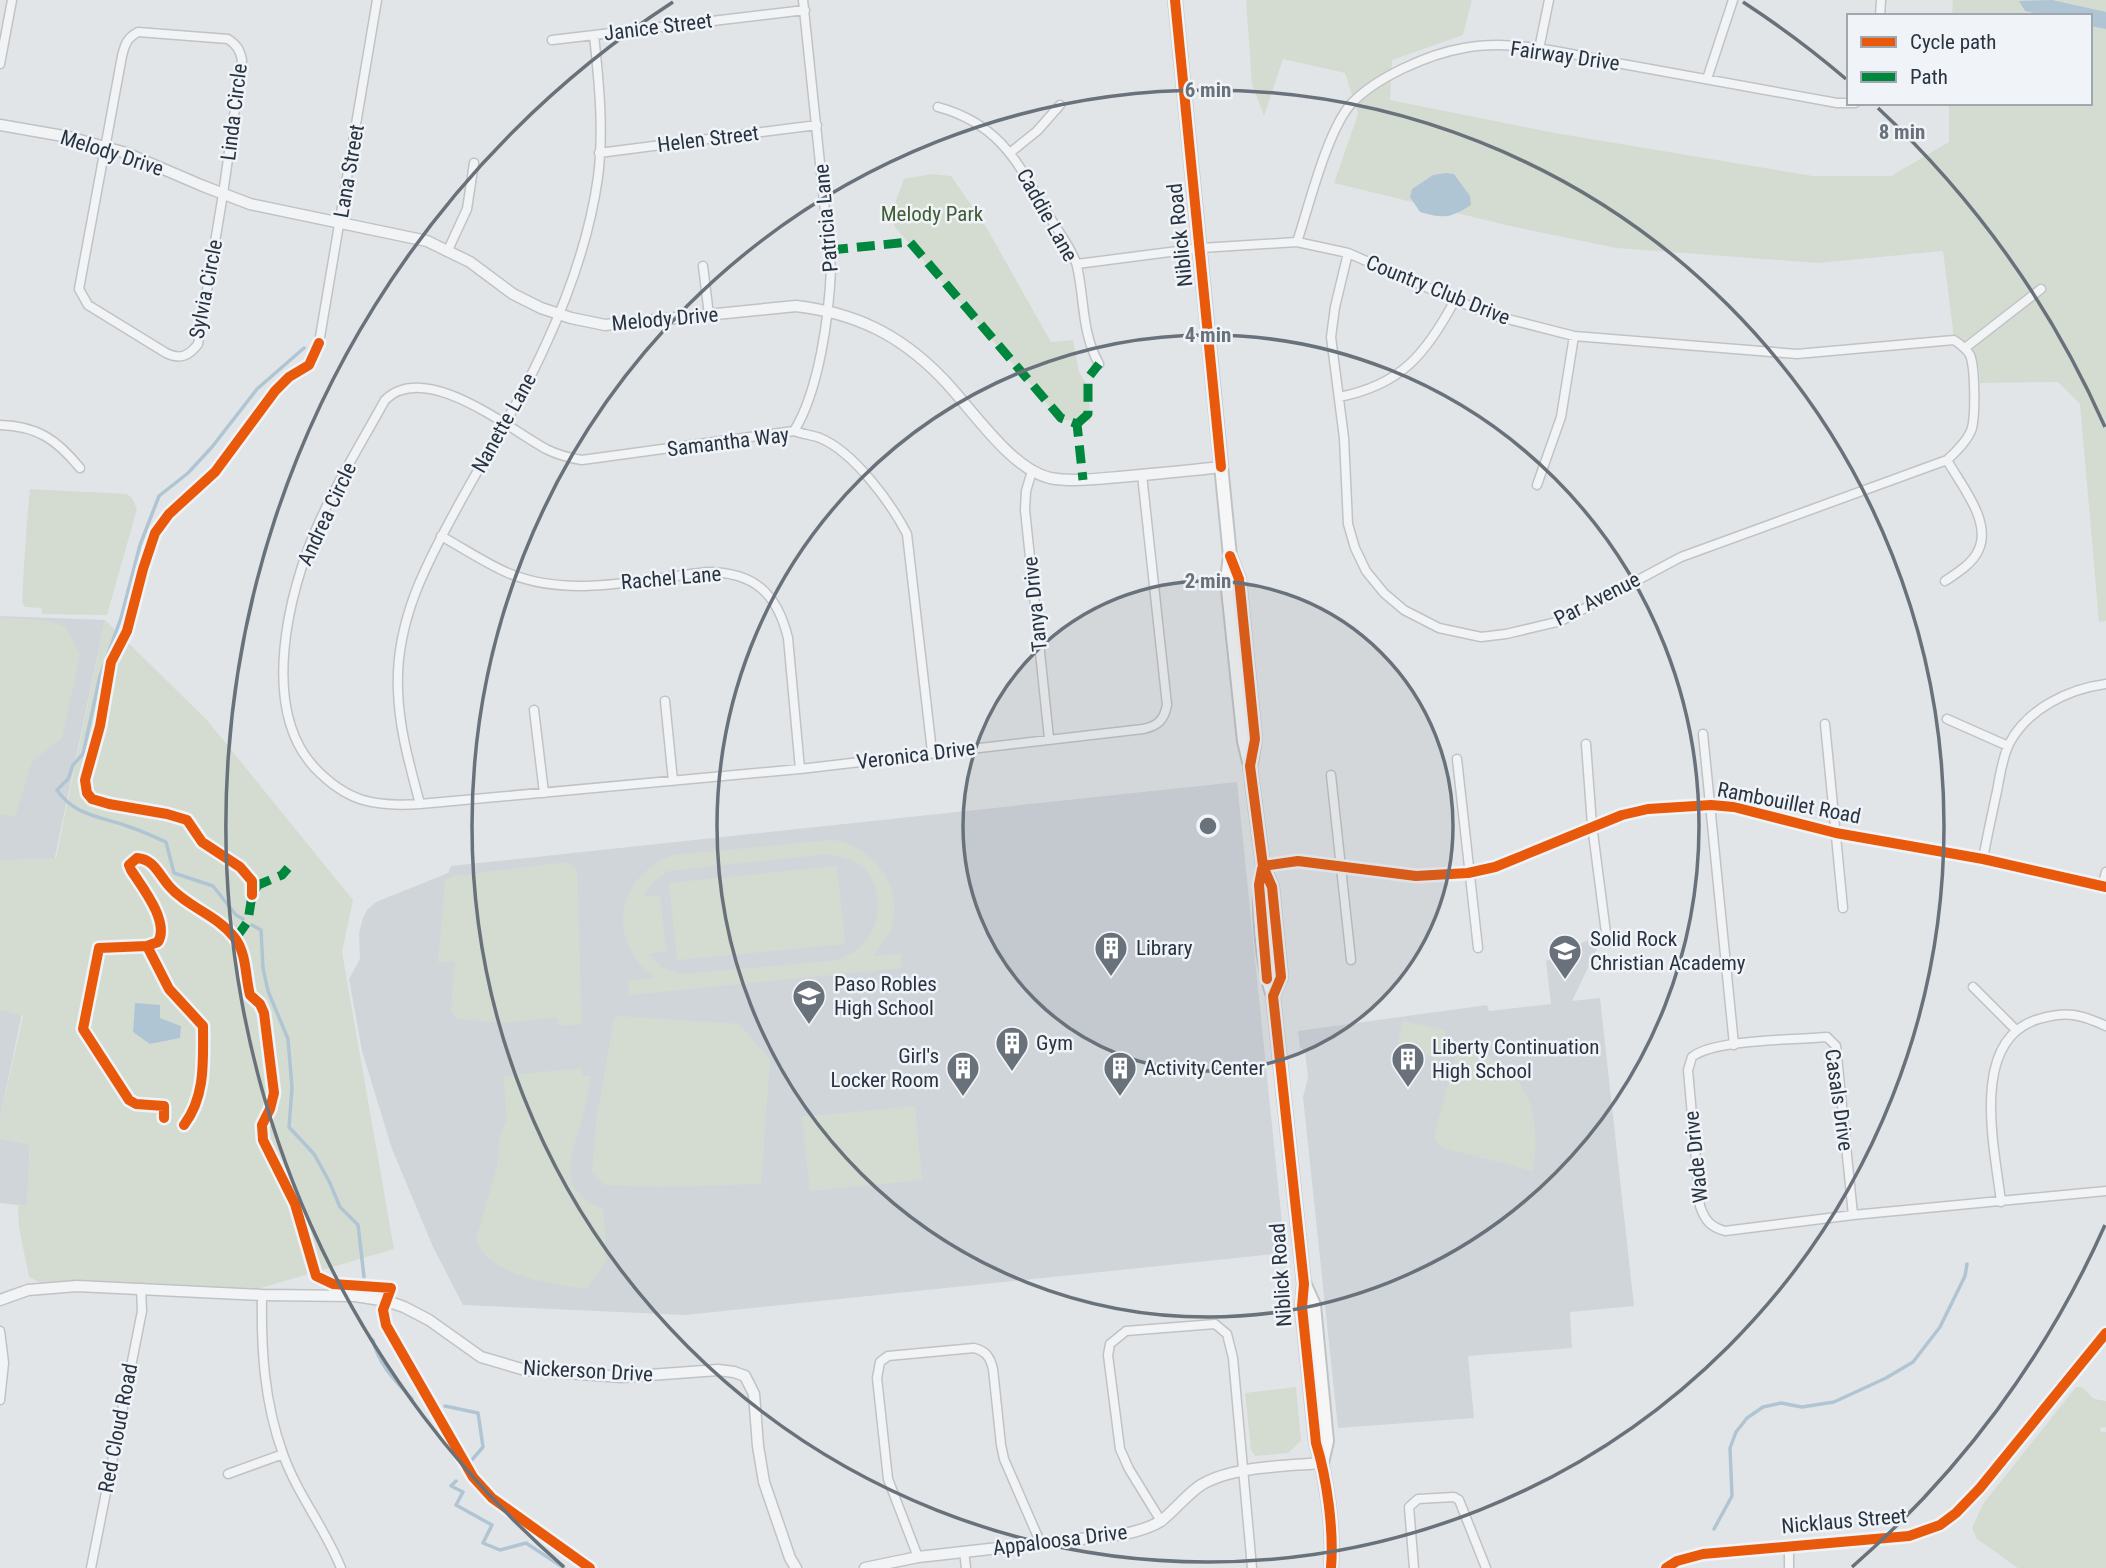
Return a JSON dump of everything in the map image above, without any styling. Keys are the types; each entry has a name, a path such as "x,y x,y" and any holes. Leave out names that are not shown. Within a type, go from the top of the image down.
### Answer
{"main road":[{"name":"Niblick Road","path":"1175,0 1230,555 1227,580 1244,741 1250,766 1263,866 1259,885 1267,979 1273,996 1304,1284 1314,1305 1327,1441 1322,1463 1332,1550 1331,1568"},
{"name":"Niblick Road","path":"1332,1550 1338,1568"}],"street":[{"path":"0,64 12,0"},
{"name":"Lana Street","path":"319,343 377,0"},
{"name":"Patricia Lane","path":"794,431 807,404 818,361 831,269 803,0"},
{"path":"1539,49 1549,0"},
{"path":"1707,79 1733,0"},
{"name":"Janice Street","path":"552,40 805,10"},
{"name":"Linda Circle","path":"104,146 124,44 130,36 138,32 150,32 228,39 236,43 242,60 223,194"},
{"name":"Nanette Lane","path":"420,804 405,748 400,714 398,665 409,608 429,557 546,344 587,230 598,177 601,115 594,35"},
{"name":"Fairway Drive","path":"1297,242 1343,115 1367,91 1406,68 1465,48 1487,46 1539,49 1847,103"},
{"path":"1011,152 1037,131 1060,105"},
{"name":"Caddie Lane","path":"937,107 970,119 1011,152 1077,264 1085,331 1089,346 1099,364"},
{"name":"Melody Drive","path":"0,125 104,146 250,204 427,241 470,262 513,294 558,315 605,325 796,306 827,310 858,320 887,333 917,355 941,377 1013,458 1032,471 1049,478 1083,480 1221,467"},
{"name":"Helen Street","path":"599,153 817,125"},
{"name":"Sylvia Circle","path":"104,146 79,279 81,297 88,305 174,357 192,352 198,344 223,194"},
{"path":"448,250 467,209 474,163"},
{"name":"Country Club Drive","path":"1077,264 1201,248 1297,242 1348,253 1488,314 1574,336 1797,354 1954,340 1965,348"},
{"name":"Par Avenue","path":"1348,253 1331,337 1344,438 1348,524 1355,548 1366,571 1384,593 1404,610 1439,628 1481,637 1561,621 1681,557 1947,460 1970,433 1975,407 1970,356 1965,348"},
{"path":"703,266 709,315"},
{"path":"1965,348 2041,289"},
{"path":"1339,397 1392,379 1415,361 1429,345 1455,300"},
{"path":"1536,485 1561,417 1574,336"},
{"name":"Andrea Circle","path":"420,804 378,805 363,800 332,784 299,748 285,708 285,650 290,612 304,562 330,498 385,400 394,391 415,386 437,390 504,423"},
{"name":"Samantha Way","path":"504,423 555,453 582,460 794,431 821,439 855,464 897,514 907,534 932,752"},
{"path":"0,425 24,427 44,435 62,446 80,468"},
{"path":"1945,581 1970,563 1982,540 1977,514 1947,460"},
{"name":"Tanya Drive","path":"1032,471 1026,491 1025,510 1049,738"},
{"name":"Veronica Drive","path":"420,804 800,769 1153,727 1165,715 1167,705 1142,475"},
{"name":"Rachel Lane","path":"441,536 508,573 535,582 560,586 584,586 707,572 744,576 774,600 783,617 788,638 800,769"},
{"path":"1983,859 2003,761 2008,746 2022,726 2043,707 2076,692 2106,684"},
{"path":"664,701 673,781"},
{"path":"534,710 544,793"},
{"path":"1947,719 2008,746"},
{"path":"1825,724 1843,908"},
{"path":"1703,734 1734,1045"},
{"path":"1586,744 1592,825 1606,933"},
{"path":"1457,759 1478,948"},
{"path":"1331,775 1351,960"},
{"name":"Rambouillet Road","path":"1263,866 1298,861 1416,876 1468,873 1495,867 1622,814 1648,808 1711,805 1734,807 1836,832 1983,859 2104,886"},
{"path":"2104,886 2106,872"},
{"path":"1973,987 2016,1030"},
{"path":"2001,1202 1991,1108 1992,1075 2004,1045 2016,1030 2029,1021 2058,1013 2075,1014 2106,1026"},
{"name":"Casals Drive","path":"1734,1045 1827,1037 1836,1046 1853,1215"},
{"name":"Wade Drive","path":"1734,1045 1698,1052 1692,1057 1688,1070 1700,1206 1708,1223 1714,1228 1725,1231 1853,1215 2106,1191"},
{"name":"Nickerson Drive","path":"0,1300 46,1287 355,1296 387,1301 404,1307 429,1320 481,1357 525,1370 622,1377 718,1370 734,1372 745,1376 754,1394 764,1482 796,1568"},
{"name":"Red Cloud Road","path":"91,1568 142,1311 141,1289"},
{"path":"262,1295 261,1346 269,1403 283,1454 341,1568"},
{"path":"1161,1521 1120,1449 1108,1355 1110,1344 1126,1331 1215,1324 1227,1334 1233,1358 1252,1568"},
{"path":"0,1331 4,1363 0,1400"},
{"name":"Nicklaus Street","path":"1665,1568 1677,1561 1703,1554 1909,1536 1940,1525 1980,1488 2106,1333"},
{"path":"918,1557 888,1479 877,1378 880,1362 888,1356 974,1348 984,1351 990,1358 1004,1459 1041,1544"},
{"path":"228,1474 283,1454"},
{"name":"Appaloosa Drive","path":"865,1568 918,1557 1125,1534 1161,1521 1201,1485 1220,1475 1322,1463"},
{"path":"1414,1568 1409,1507 1418,1499 1454,1497 1459,1500 1486,1568"},
{"path":"1789,1546 1789,1568"},
{"path":"964,1552 966,1568"}],"shaded area":[{"path":"0,616 105,620 0,1118"},
{"name":"Paso Robles High School","path":"1237,782 1285,1253 685,1315 463,1305 433,1247 392,1149 362,1051 349,979 360,959 359,933 363,918 376,902 448,873 451,866"},
{"path":"1588,940 1597,949 1572,1001 1600,998 1634,1306 1570,1312 1572,1348 1468,1356 1474,1418 1338,1428 1303,1097 1308,1078 1305,1051 1300,1048 1298,1031 1487,1005 1489,1011 1551,1004 1546,961"},
{"path":"0,1138 30,1145 27,1206 0,1203"}],"green space":[{"path":"1246,0 1472,0 1463,35 1392,60 1390,100 1555,133 1813,176 1891,176 1949,142 1949,105 2092,105 2092,14 1952,14 1953,0 2106,0 2106,621 2099,622 2080,404 2058,382 1980,383 1975,356 1954,338 1943,251 1818,263 1616,248 1510,226 1334,183 1358,114 1345,73 1283,59 1264,116 1252,84"},
{"name":"Melody Park","path":"931,174 951,176 985,225 1051,342 1073,340 1079,372 1087,385 1091,421 1061,420 894,226 895,203 904,179"},
{"path":"30,489 127,494 132,498 137,509 107,615 42,614 41,608 25,607 22,602"},
{"path":"0,617 48,621 66,627 80,654 62,738 32,761 15,817 0,814"},
{"path":"105,620 207,720 353,900 342,952 394,1249 240,1294 49,1287 29,1277 19,1228 18,1206 27,1205 30,1145 0,1138 0,1118 23,1016 0,1010 0,860 56,858"},
{"path":"832,840 860,850 882,871 893,898 891,929 873,956 901,954 902,968 629,995 628,981 655,978 639,963 629,946 624,929 624,911 629,894 638,879 672,855","holes":["829,854 862,866 876,889 878,900 876,921 866,941 839,960 684,974 663,968 648,954 666,951 660,895 643,896 652,883 668,871"]},
{"path":"568,862 577,870 582,1024 559,1026 557,1017 504,1023 457,1019 451,1012 455,962 438,962 445,880 454,876"},
{"path":"837,866 845,944 677,960 669,883"},
{"path":"618,1016 739,1024 767,1056 770,1060 761,1184 658,1187 604,1185 592,1172 596,1122 614,1018"},
{"path":"1403,1021 1446,1031 1440,1058 1397,1047"},
{"path":"1459,1044 1499,1064 1514,1076 1524,1091 1535,1126 1533,1171 1443,1148 1437,1143 1434,1136"},
{"path":"582,1068 583,1076 591,1076 571,1159 571,1181 587,1200 603,1209 607,1260 586,1289 540,1281 507,1270 483,1252 476,1239 497,1167 499,1140 506,1121 504,1076"},
{"path":"915,1106 922,1180 810,1191 802,1117"},
{"path":"1296,1387 1301,1441 1288,1453 1255,1456 1251,1450 1245,1393"},
{"path":"2076,1387 2082,1387 2094,1399 2106,1401 2106,1427 2100,1428 2101,1432 2106,1432 2106,1568 2018,1568 1977,1539 1972,1528 1983,1504"}],"water":[{"path":"2052,0 2106,12 2106,29 2092,26 2092,14 2039,14 2025,11 2019,1"},
{"path":"1454,174 1470,196 1471,205 1447,216 1420,212 1410,197 1412,189 1433,175"},
{"path":"135,1003 160,1005 160,1018 181,1026 180,1038 150,1044 133,1032"}],"waterway":[{"path":"243,919 236,915 213,886 174,873 166,842 78,809 57,790 68,779 73,765 83,754 100,676 121,618 140,545 159,496 188,473 212,447 257,389 304,348"},
{"path":"252,925 261,930 263,968 268,991 288,1039 292,1088 289,1127 314,1154 340,1207 358,1225 364,1277"},
{"path":"1714,1529 1732,1496 1730,1448 1736,1432 1747,1418 1763,1407 1781,1403 1802,1407 1834,1402 1913,1362 1940,1327 1965,1276 1967,1264"},
{"path":"373,1340 383,1365 412,1399"},
{"path":"445,1406 478,1413 483,1447 471,1461"},
{"path":"456,1481 451,1486 463,1492 456,1505 492,1525 483,1543 500,1550 526,1543 564,1568"}],"marked path":[{"path":"830,250 910,242 1061,418 1077,424 1083,480"},
{"path":"1077,424 1088,414 1088,378 1099,364"},
{"path":"236,938 248,921 252,895 258,885 282,875 288,868"}],"cycle path":[{"path":"1175,0 1221,467"},
{"path":"252,895 252,881 240,867 202,842 187,820 92,799 87,793 85,780 100,726 111,662 127,631 155,533 169,514 215,472 275,391 289,377 309,365 319,343"},
{"path":"1230,556 1239,579 1255,739 1250,766 1263,866 1272,887 1281,977 1273,996 1304,1284 1302,1307 1316,1443 1330,1521 1331,1568"},
{"path":"1263,866 1298,861 1416,876 1468,873 1495,867 1622,815 1648,809 1711,805 1734,807 1836,833 1983,859 2106,887"},
{"path":"184,1125 200,1090 203,1026 169,989 147,946 158,942 160,925 148,895 129,865 137,858 152,864 184,900 227,929 241,950 250,995 260,1004 264,1013 274,1093 262,1125 263,1140 295,1204 316,1276 333,1284 391,1288 383,1310 386,1325 473,1477 492,1498 590,1568"},
{"path":"1262,869 1259,885 1267,979"},
{"path":"147,946 99,948 83,1029 129,1100 136,1104 164,1106 164,1118"},
{"path":"1666,1568 1677,1561 1703,1554 1909,1536 1940,1525 1980,1488 2106,1333"}],"place":[{"name":"Library","path":"1111,978"},
{"name":"Solid Rock Christian Academy","path":"1565,981"},
{"name":"Paso Robles High School","path":"809,1026"},
{"name":"Gym","path":"1012,1073"},
{"name":"Liberty Continuation High School","path":"1408,1089"},
{"name":"Girl's Locker Room","path":"963,1098"},
{"name":"Activity Center","path":"1120,1098"}]}
